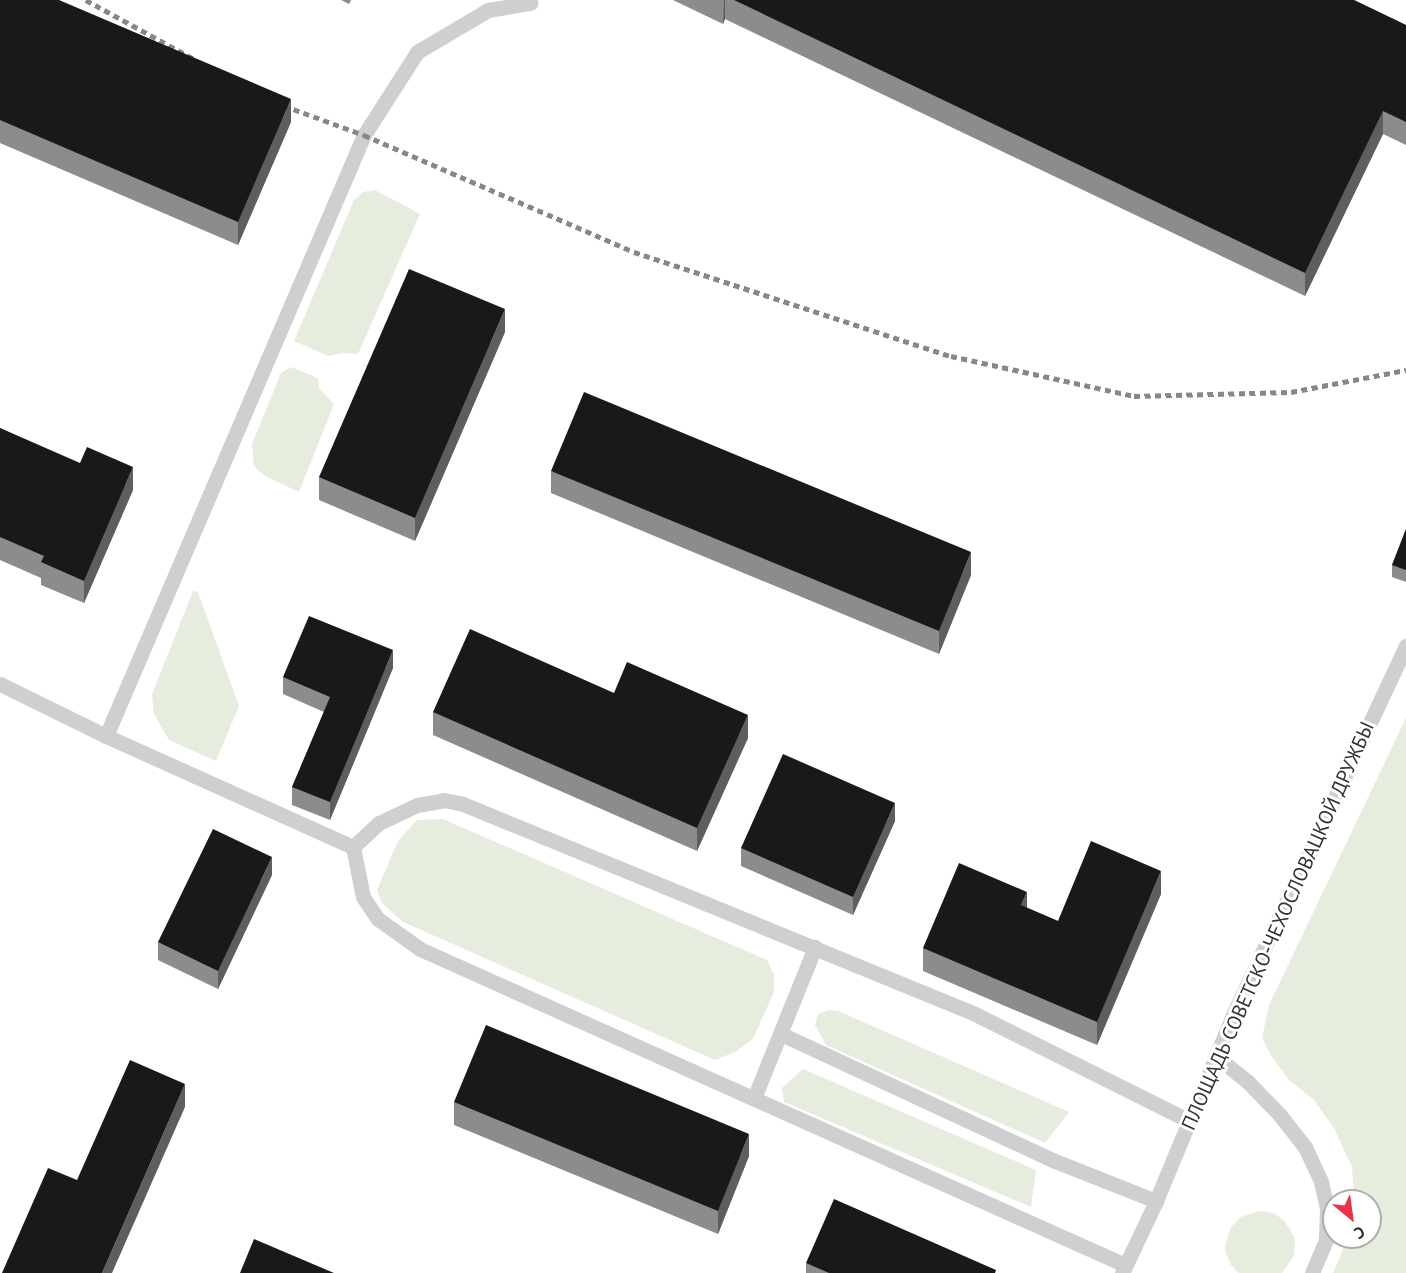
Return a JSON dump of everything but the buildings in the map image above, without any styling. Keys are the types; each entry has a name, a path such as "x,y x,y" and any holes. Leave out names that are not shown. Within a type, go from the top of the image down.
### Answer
{"lane":[{"path":"106,736 364,135 417,52 489,10 530,3"},
{"name":"ПЛОЩАДЬ СОВЕТСКО-ЧЕХОСЛОВАЦКОЙ ДРУЖБЫ","path":"1124,1269 1156,1201 1233,1015 1406,645"},
{"path":"0,684 106,736 353,847"},
{"path":"353,847 379,823 417,805 444,800 464,804 973,1013 1190,1121"},
{"path":"353,847 363,897 378,919 420,949 754,1098 1124,1269"},
{"path":"754,1098 815,947"},
{"path":"781,1034 1055,1161 1156,1201"},
{"path":"1217,1058 1248,1082 1279,1114 1305,1147 1321,1182 1327,1208 1326,1240 1312,1273"}],"shaded area":[{"path":"375,190 420,214 358,354 343,353 328,356 294,341 354,200 363,192"},
{"path":"291,367 318,378 319,388 334,404 299,492 265,476 254,466 252,444 281,373"},
{"path":"193,591 198,592 239,706 216,761 169,740 154,714 152,694"},
{"path":"1406,718 1406,1273 1333,1273 1343,1249 1382,1249 1382,1189 1353,1189 1352,1167 1334,1128 1314,1100 1289,1080 1272,1057 1262,1038 1269,1005"},
{"path":"443,819 767,960 774,975 774,992 753,1039 735,1052 715,1060 403,922 382,903 377,890 398,841 417,820"},
{"path":"828,1010 838,1011 1069,1112 1045,1143 826,1045 815,1025 818,1014"},
{"path":"803,1069 1036,1170 1031,1207 784,1102 782,1088"},
{"path":"1259,1211 1273,1213 1284,1220 1295,1238 1294,1256 1282,1273 1239,1273 1231,1265 1226,1254 1225,1246 1231,1227 1241,1217"}],"railway":[{"path":"86,0 194,59"},
{"path":"274,102 364,135 634,252 951,356 1134,396 1291,392 1406,370"}]}
